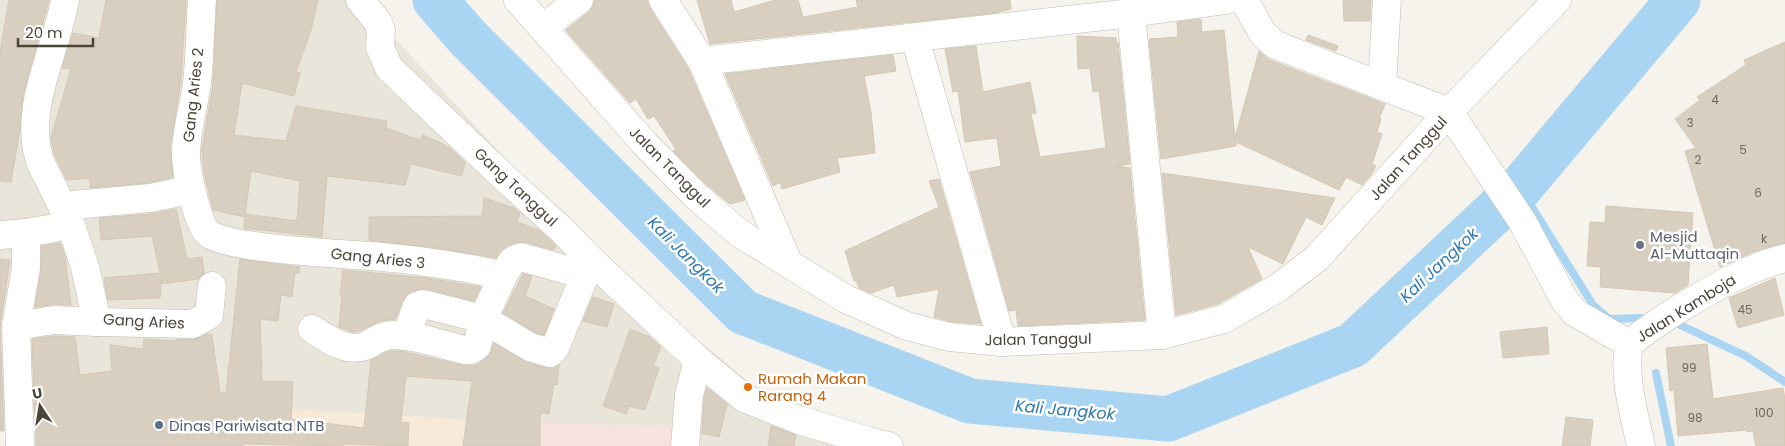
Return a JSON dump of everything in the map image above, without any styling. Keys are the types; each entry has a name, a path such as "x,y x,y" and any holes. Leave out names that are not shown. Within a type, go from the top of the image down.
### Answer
{"street":[{"name":"Gang Aries","path":"65,0 62,18 40,90 35,126 39,159 67,216 85,267 97,322 193,324 210,315 212,286"},
{"name":"Gang Aries 2","path":"190,190 186,158 187,134 197,81 202,0"},
{"name":"Gang Tanggul","path":"360,0 378,22 380,47 390,68 563,231 588,268 651,315 698,360 744,398 799,420 868,442 889,446"},
{"name":"Jalan Tanggul","path":"518,0 544,27 645,144 698,196 740,233 846,299 907,326 949,337 1002,342 1162,335 1224,319 1278,288 1316,258 1456,122 1557,0"},
{"path":"544,27 580,0"},
{"path":"663,0 702,61 788,262"},
{"path":"702,61 1131,13 1226,0"},
{"path":"1244,0 1263,34 1276,45 1382,85 1456,122 1522,221 1564,299 1574,312 1629,344"},
{"path":"1382,85 1387,0"},
{"path":"1131,13 1162,335"},
{"path":"915,38 1002,342"},
{"path":"20,446 16,326 26,268 13,234 67,216 190,190"},
{"name":"Gang Aries 3","path":"190,190 206,232 215,238 258,247 418,261 484,271 503,276"},
{"path":"312,329 338,344 363,347 379,338 392,335 406,336 414,310 417,306 424,304 483,319 530,347 547,354 553,352 555,348 588,268 521,257 512,260 483,319"},
{"name":"Jalan Kamboja","path":"1641,446 1627,373 1629,344 1656,324 1714,287 1766,264 1785,258"},
{"path":"16,326 54,320 97,322"},
{"path":"685,446 689,395 698,360"}],"shaded area":[{"path":"0,0 360,0 587,248 769,399 885,446 686,446 443,423 218,409 0,412"},
{"path":"35,393 469,420 468,446 35,446"},
{"path":"469,420 682,427 681,446 468,446"}],"building":[{"path":"9,0 49,0 23,95 20,129 11,182 0,181 0,52"},
{"path":"106,0 186,0 181,81 170,147 173,177 148,183 90,188 90,178 67,180 55,156 51,138 71,69 62,68 73,33 99,38"},
{"path":"217,0 318,0 311,30 296,72 300,73 294,96 242,83 234,135 286,141 296,106 387,121 386,128 420,140 423,135 449,147 465,162 462,176 411,164 405,185 327,176 322,237 244,228 245,217 213,210 204,172 202,149 213,85","holes":["251,171 300,181 297,221 245,214"]},
{"path":"594,0 647,0 650,8 688,68 745,200 730,204 708,186 673,151 676,149 654,116 648,119 636,99 630,103 568,33 566,30 589,12"},
{"path":"697,0 731,0 734,12 775,0 798,0 803,17 858,7 856,0 1010,0 1011,9 995,13 710,44"},
{"path":"1343,0 1371,0 1370,21 1344,21"},
{"path":"1201,19 1202,32 1224,30 1235,138 1259,51 1270,60 1385,104 1379,119 1381,119 1377,132 1382,134 1372,164 1376,166 1362,185 1346,177 1339,190 1236,142 1236,146 1161,159 1149,39 1178,37 1177,22"},
{"path":"1308,35 1338,46 1336,51 1306,40"},
{"path":"1077,36 1116,38 1116,43 1118,42 1130,164 1116,166 1130,168 1145,320 1018,326 1016,310 1009,311 970,172 1001,166 997,138 965,142 958,91 953,92 945,49 976,46 983,92 1030,82 1036,113 1031,114 1040,157 1106,148 1099,91 1093,92 1090,68 1078,69"},
{"path":"1785,42 1785,243 1753,252 1720,267 1685,151 1696,148 1675,119 1700,100 1697,97 1746,65 1744,60"},
{"path":"893,55 896,71 864,76 871,112 875,153 837,158 840,172 782,189 780,182 773,186 725,74"},
{"path":"1162,173 1335,198 1322,225 1306,217 1283,264 1248,247 1262,279 1218,304 1176,315"},
{"path":"939,179 981,324 952,322 934,317 939,289 897,297 894,285 871,293 859,288 856,280 854,281 845,251 939,207 929,181"},
{"path":"484,198 514,208 520,213 517,222 539,230 556,246 554,250 525,242 515,243 505,247 496,258 446,249 369,240 369,217 482,216"},
{"name":"Mesjid Al-Muttaqin","path":"1606,206 1693,213 1688,285 1675,293 1600,287 1601,267 1587,266 1590,222 1605,223"},
{"path":"176,209 187,259 202,257 204,273 198,279 162,284 161,280 160,298 108,300 104,278 160,273 152,236 101,240 99,218 151,214"},
{"path":"60,243 65,256 71,305 55,304 35,307 41,271 42,246"},
{"path":"0,259 10,260 0,327"},
{"path":"240,259 300,267 299,273 295,273 292,297 281,295 278,321 260,319 262,381 293,382 291,419 364,428 371,360 389,351 401,351 470,366 478,364 489,356 494,343 526,362 546,368 553,368 559,365 557,385 554,384 549,414 540,413 540,446 463,446 472,381 406,376 401,422 409,423 408,446 243,444 243,446 36,446 32,339 55,336 75,337 80,375 112,371 110,345 143,349 144,339 193,340 207,334 212,335 220,393 226,393"},
{"path":"343,270 426,278 481,287 474,301 427,289 412,291 406,295 395,319 380,321 353,332 339,327"},
{"path":"523,274 532,276 525,296 554,309 544,335 536,333 503,313"},
{"path":"1775,278 1784,315 1738,328 1729,298"},
{"path":"593,297 614,304 607,327 583,321"},
{"path":"0,327 4,431 0,431"},
{"path":"1547,327 1549,354 1503,358 1500,332"},
{"path":"630,329 650,337 661,347 653,366 659,368 645,410 629,406 626,414 603,406"},
{"path":"1707,344 1713,399 1783,388 1785,399 1785,446 1756,446 1753,431 1747,432 1746,430 1678,436 1674,390 1670,391 1666,348"},
{"path":"707,388 727,404 719,437 702,433 704,398"},
{"path":"1566,417 1593,420 1590,446 1562,446"},
{"path":"771,426 796,435 794,446 768,446"}],"waterway":[{"name":"Kali Jangkok","path":"435,0 468,38 743,312 970,401 1168,419 1353,345 1520,188 1678,0"},
{"path":"1520,188 1593,305 1609,319 1642,318"},
{"path":"1680,325 1746,356 1785,382"},
{"path":"1656,373 1671,446"}],"place":[{"name":"Mesjid Al-Muttaqin","path":"1640,245"},
{"name":"Rumah Makan Rarang 4","path":"748,387"},
{"name":"Dinas Pariwisata NTB","path":"159,425"}]}
